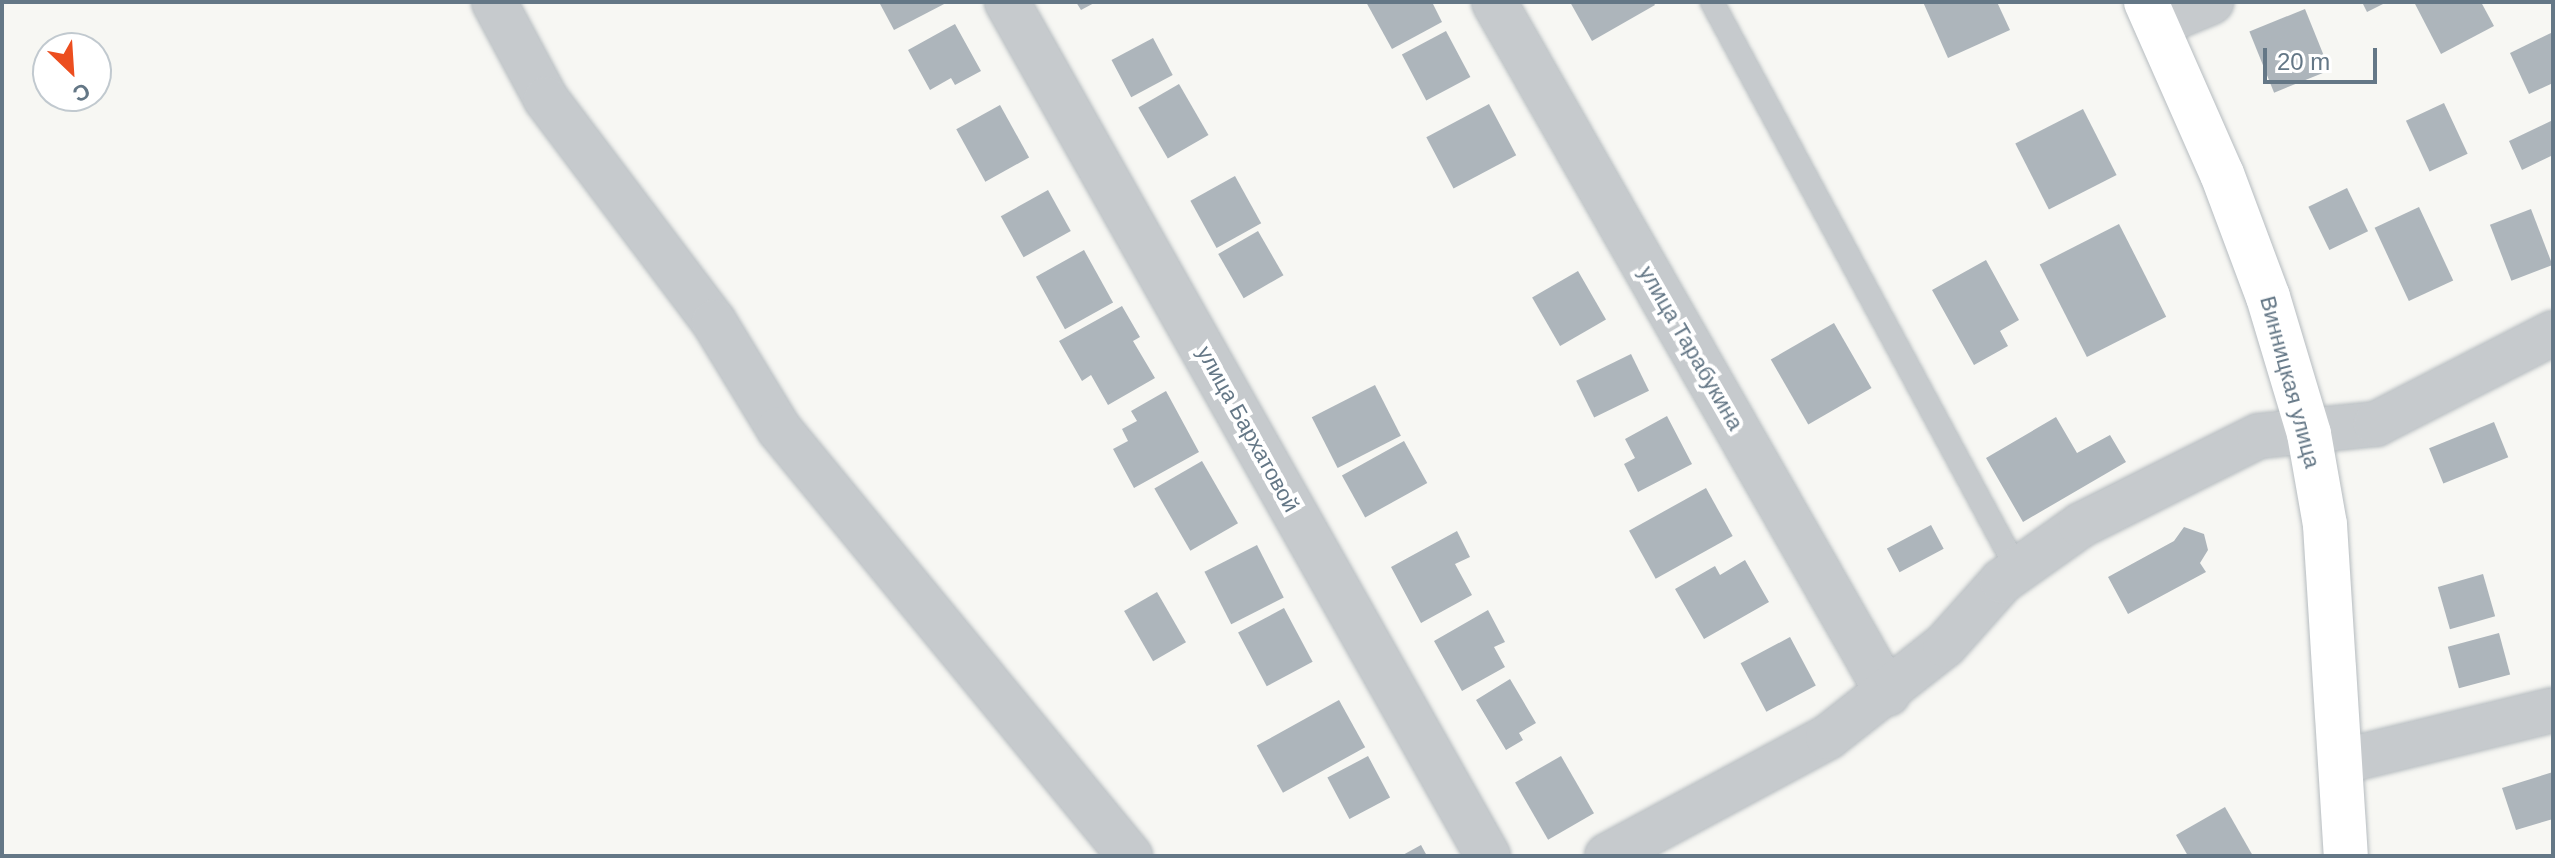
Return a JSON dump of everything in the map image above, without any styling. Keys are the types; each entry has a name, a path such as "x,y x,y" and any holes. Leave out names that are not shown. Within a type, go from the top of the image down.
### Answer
{"main road":[{"name":"Винницкая улица","path":"2151,13 2222,174 2268,297 2309,434 2325,525 2346,856"}],"street":[{"path":"494,2 546,99 714,322 779,429 1130,856"},
{"name":"улица Бархатовой","path":"1007,2 1488,856"},
{"name":"улица Тарабукина","path":"1494,2 1888,694"},
{"path":"2151,13 2211,2"},
{"path":"1607,856 1828,737 1888,694 2018,571 2081,525 2259,436 2309,434 2376,424 2553,333"},
{"path":"2340,762 2553,710"}],"lane":[{"path":"1712,2 2018,571"}],"building":[{"path":"879,2 948,2 894,30"},
{"path":"1076,2 1096,2 1081,10"},
{"path":"1366,2 1432,2 1442,22 1392,49"},
{"path":"1570,2 1653,2 1655,5 1592,41"},
{"path":"1923,2 1997,2 2010,30 1948,58"},
{"path":"2362,2 2387,2 2367,12"},
{"path":"2414,2 2481,2 2494,26 2441,54"},
{"path":"2305,9 2330,70 2274,93 2249,31"},
{"path":"955,24 981,71 955,85 951,78 930,90 908,50"},
{"path":"1446,31 1470,77 1426,100 1402,54"},
{"path":"2553,32 2553,83 2529,94 2510,53"},
{"path":"1153,38 1173,75 1131,97 1112,60"},
{"path":"1179,84 1208,135 1168,159 1138,108"},
{"path":"2444,103 2468,154 2430,172 2406,121"},
{"path":"1489,104 1516,155 1454,189 1426,137"},
{"path":"1000,105 1029,157 985,182 956,129"},
{"path":"2083,109 2117,175 2049,209 2015,144"},
{"path":"2553,120 2553,161 2551,156 2522,170 2509,141"},
{"path":"1235,176 1261,223 1217,248 1190,201"},
{"path":"2347,188 2368,231 2329,250 2308,207"},
{"path":"1048,190 1071,231 1024,257 1001,216"},
{"path":"2419,207 2453,280 2409,301 2375,228"},
{"path":"2531,209 2553,265 2511,281 2490,225"},
{"path":"2119,224 2166,317 2087,357 2040,264"},
{"path":"1258,231 1284,275 1244,298 1218,254"},
{"path":"1084,250 1113,302 1065,329 1036,277"},
{"path":"1986,260 2019,320 2000,331 2008,346 1974,365 1932,290"},
{"path":"1578,271 1606,319 1560,346 1532,298"},
{"path":"1122,306 1140,337 1133,341 1155,378 1108,405 1091,375 1082,381 1059,341"},
{"path":"1834,323 1872,388 1808,424 1771,360"},
{"path":"1631,354 1649,391 1594,418 1576,381"},
{"path":"1375,385 1401,436 1338,468 1312,417"},
{"path":"1166,391 1199,452 1134,488 1113,449 1128,441 1122,429 1137,421 1131,411"},
{"path":"1667,416 1692,464 1638,492 1624,464 1635,458 1625,439"},
{"path":"2056,417 2077,453 2110,435 2126,462 2023,522 1986,458"},
{"path":"2494,422 2508,457 2443,483 2429,448"},
{"path":"1404,441 1427,483 1365,517 1342,475"},
{"path":"1202,461 1238,523 1190,551 1154,488"},
{"path":"1706,488 1733,536 1656,579 1629,531"},
{"path":"1931,525 1944,549 1900,572 1887,548"},
{"path":"2184,527 2204,534 2208,550 2200,563 2206,572 2128,614 2108,577 2174,541"},
{"path":"1457,531 1470,557 1455,564 1472,595 1421,623 1391,567"},
{"path":"1257,545 1284,598 1231,624 1204,572"},
{"path":"1745,560 1769,602 1704,639 1675,589 1715,566 1720,575"},
{"path":"2483,574 2495,616 2450,629 2438,587"},
{"path":"1157,592 1186,642 1153,661 1124,611"},
{"path":"1284,608 1313,662 1267,686 1238,632"},
{"path":"1488,610 1505,642 1494,647 1505,667 1462,691 1434,641"},
{"path":"2499,633 2510,675 2459,688 2448,647"},
{"path":"1790,637 1816,686 1766,712 1741,663"},
{"path":"1510,679 1536,723 1519,733 1523,740 1506,750 1476,700"},
{"path":"1339,700 1365,747 1283,793 1257,746"},
{"path":"1368,756 1390,797 1349,819 1327,778"},
{"path":"1561,756 1594,813 1548,840 1515,783"},
{"path":"2553,772 2553,819 2516,830 2502,788"},
{"path":"2225,807 2253,856 2188,856 2176,835"},
{"path":"1421,845 1427,856 1401,856"}]}
